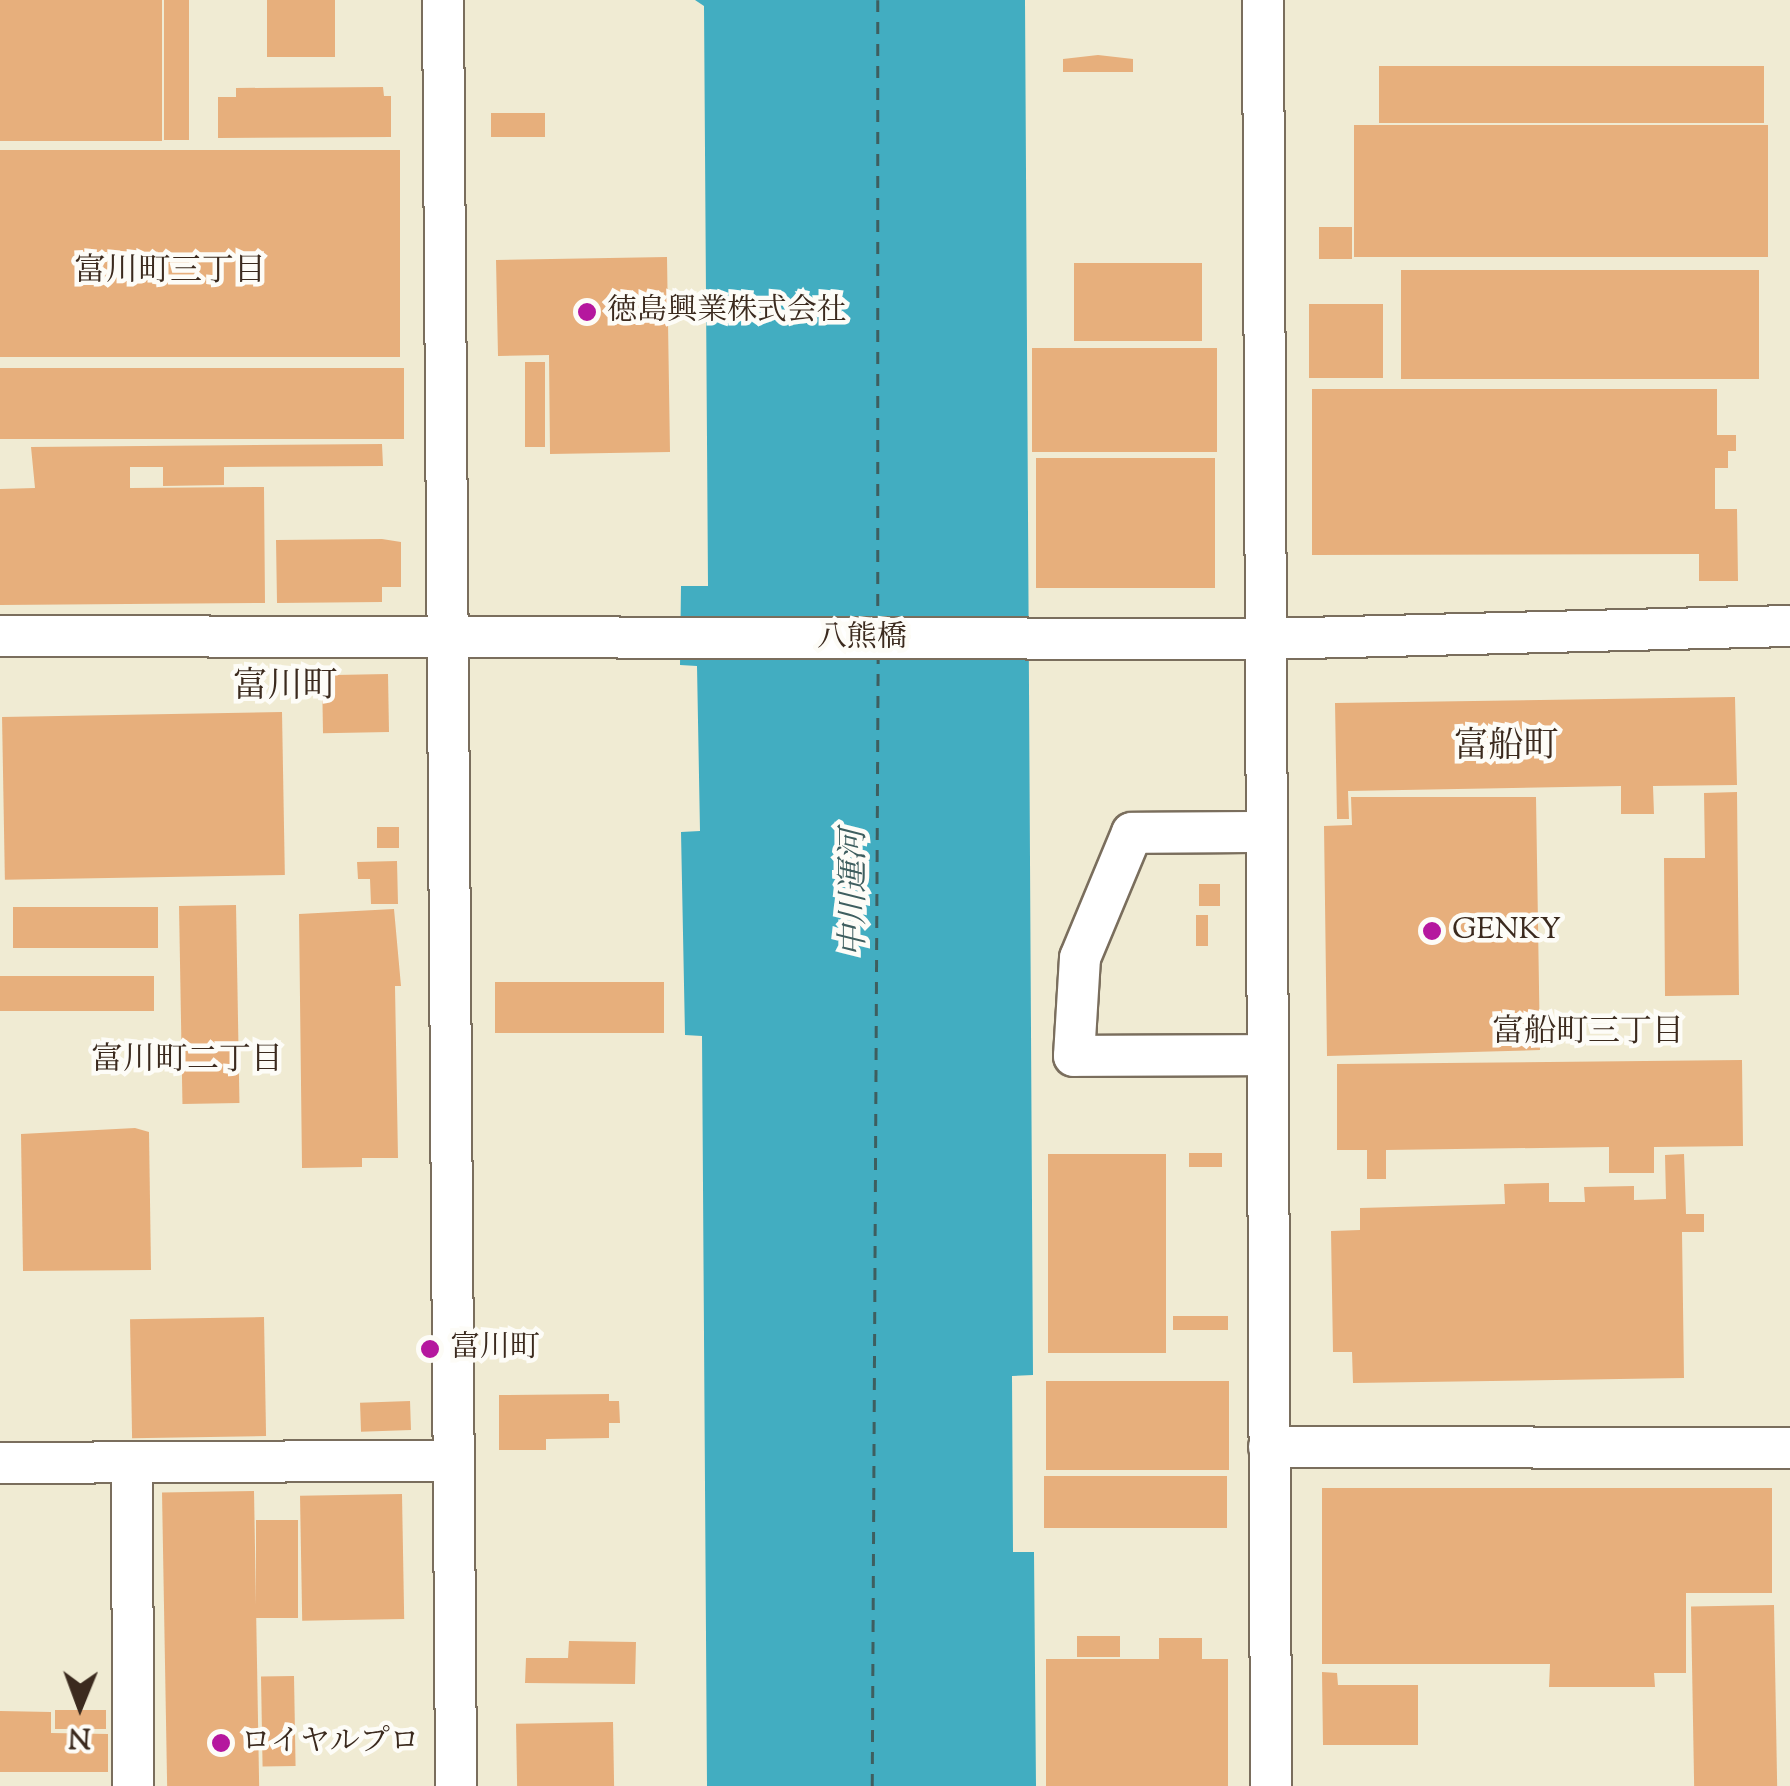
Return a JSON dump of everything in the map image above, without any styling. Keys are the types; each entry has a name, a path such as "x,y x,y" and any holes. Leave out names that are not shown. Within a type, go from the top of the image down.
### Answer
{"street":[{"path":"444,0 456,1786"},
{"path":"1263,0 1271,1786"},
{"name":"八熊橋","path":"0,636 1265,639 1790,626"},
{"path":"1266,832 1132,833 1080,958 1074,1056 1268,1055"},
{"path":"1270,1448 1790,1448"},
{"path":"0,1462 454,1461"},
{"path":"132,1462 133,1786"}],"water":[{"name":"中川運河","path":"695,0 1025,0 1033,1375 1012,1376 1013,1552 1034,1552 1036,1786 707,1786 702,1036 685,1035 681,832 700,831 697,666 680,665 681,586 708,586 704,6"}],"building":[{"path":"0,0 162,0 162,141 0,141"},
{"path":"164,0 189,0 189,140 164,140"},
{"path":"267,0 335,0 335,57 267,57"},
{"path":"1098,55 1133,59 1133,72 1063,72 1063,59"},
{"path":"1379,66 1764,66 1764,123 1379,123"},
{"path":"383,87 384,96 391,96 391,137 218,138 218,97 236,97 236,88"},
{"path":"491,113 545,113 545,137 491,137"},
{"path":"1354,125 1768,125 1768,257 1354,257"},
{"path":"0,150 400,150 400,357 0,357"},
{"path":"1319,227 1352,227 1352,259 1319,259"},
{"path":"667,257 670,452 550,454 549,355 498,356 496,260"},
{"path":"1074,263 1202,263 1202,341 1074,341"},
{"path":"1401,270 1759,270 1759,379 1401,379"},
{"path":"1309,304 1383,304 1383,378 1309,378"},
{"path":"1032,348 1217,348 1217,452 1032,452"},
{"path":"525,362 545,362 545,447 525,447"},
{"path":"0,368 404,368 404,439 0,439"},
{"path":"1312,389 1717,389 1717,435 1736,435 1736,451 1728,451 1728,468 1715,468 1715,509 1737,509 1738,581 1699,581 1699,554 1312,555"},
{"path":"382,444 383,466 224,467 224,485 163,486 163,467 130,467 130,488 264,487 265,603 0,605 0,489 35,488 31,447"},
{"path":"1036,458 1215,458 1215,588 1036,588"},
{"path":"276,540 401,542 401,587 382,587 382,602 277,603"},
{"path":"388,674 389,732 323,733 322,675"},
{"path":"1735,697 1737,785 1653,786 1654,814 1621,814 1621,786 1348,791 1349,819 1337,819 1335,703"},
{"path":"282,712 285,875 5,880 2,717"},
{"path":"1737,792 1739,995 1665,996 1664,858 1705,858 1704,793"},
{"path":"1351,797 1536,797 1540,1050 1327,1056 1324,826 1352,825"},
{"path":"377,827 399,827 399,848 377,848"},
{"path":"397,861 398,904 371,904 370,879 358,879 357,862"},
{"path":"1199,884 1220,884 1220,906 1199,906"},
{"path":"236,905 239,1103 182,1104 179,906"},
{"path":"13,907 158,907 158,948 13,948"},
{"path":"394,909 401,986 395,986 398,1158 362,1158 362,1167 302,1168 299,914"},
{"path":"1196,915 1208,915 1208,946 1196,946"},
{"path":"0,976 154,976 154,1011 0,1011"},
{"path":"495,982 664,982 664,1033 495,1033"},
{"path":"1742,1060 1743,1146 1654,1147 1654,1173 1609,1173 1609,1147 1386,1150 1386,1179 1367,1179 1367,1150 1337,1150 1337,1064"},
{"path":"135,1128 149,1132 151,1270 23,1271 21,1134"},
{"path":"1189,1153 1222,1153 1222,1167 1189,1167"},
{"path":"1048,1154 1166,1154 1166,1353 1048,1353"},
{"path":"1684,1154 1686,1214 1704,1214 1704,1232 1682,1232 1684,1378 1353,1383 1352,1352 1333,1352 1331,1231 1360,1230 1360,1208 1505,1204 1504,1184 1549,1183 1549,1202 1585,1202 1584,1187 1634,1186 1634,1200 1666,1199 1665,1155"},
{"path":"1173,1316 1228,1316 1228,1330 1173,1330"},
{"path":"264,1317 266,1436 132,1438 130,1319"},
{"path":"1046,1381 1229,1381 1229,1470 1046,1470"},
{"path":"609,1394 609,1401 619,1401 620,1423 609,1423 609,1438 546,1439 546,1450 499,1450 499,1395"},
{"path":"410,1401 411,1430 361,1432 360,1403"},
{"path":"1044,1476 1227,1476 1227,1528 1044,1528"},
{"path":"1322,1488 1772,1488 1772,1593 1686,1593 1686,1673 1654,1673 1655,1687 1549,1687 1550,1664 1322,1664"},
{"path":"254,1491 259,1786 167,1786 162,1493"},
{"path":"402,1494 404,1619 302,1621 300,1496"},
{"path":"256,1520 298,1520 298,1618 256,1618"},
{"path":"1774,1605 1777,1786 1694,1786 1691,1606"},
{"path":"1077,1636 1120,1636 1120,1657 1077,1657"},
{"path":"1159,1638 1202,1638 1202,1659 1228,1659 1228,1786 1046,1786 1046,1659 1159,1659"},
{"path":"569,1641 636,1642 635,1684 525,1683 526,1658 568,1658"},
{"path":"1322,1672 1337,1673 1338,1685 1418,1685 1418,1745 1323,1745"},
{"path":"294,1676 296,1766 263,1767 261,1677"},
{"path":"55,1710 106,1710 106,1729 55,1729"},
{"path":"0,1711 51,1712 51,1733 108,1734 108,1772 0,1772"},
{"path":"613,1722 614,1786 517,1786 516,1724"}],"ferry route":[{"path":"878,0 878,620"},
{"path":"872,1786 878,658"}],"place":[{"name":"徳島興業株式会社","path":"587,312"},
{"name":"GENKY","path":"1432,931"},
{"name":"富川町","path":"430,1349"},
{"name":"ロイヤルプロ","path":"221,1743"}],"district":[{"name":"富川町三丁目","path":"170,272"},
{"name":"富川町","path":"285,688"},
{"name":"富船町","path":"1506,748"},
{"name":"富船町三丁目","path":"1588,1033"},
{"name":"富川町二丁目","path":"187,1061"}]}
